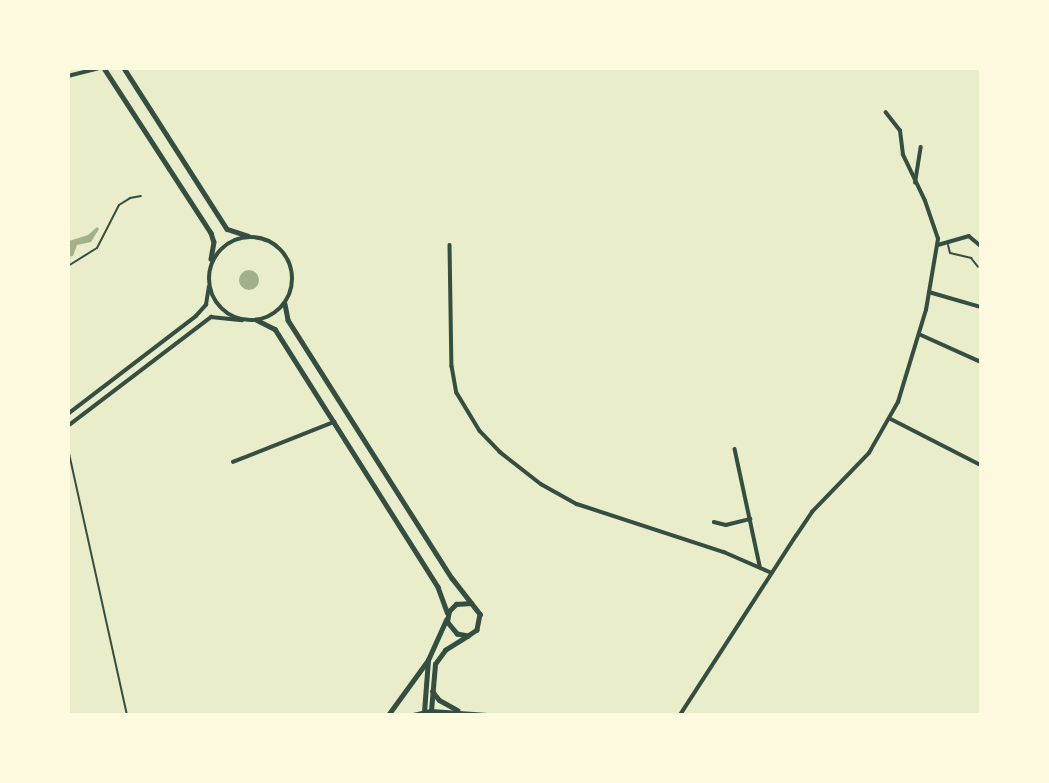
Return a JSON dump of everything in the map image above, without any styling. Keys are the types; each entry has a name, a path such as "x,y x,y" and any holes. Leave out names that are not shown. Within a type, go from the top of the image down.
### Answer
{"main road":[{"path":"388,715 428,660"},
{"path":"432,691 439,700 459,712"},
{"path":"413,715 428,711 487,715"}],"street":[{"path":"68,76 99,68"},
{"path":"68,414 196,316 206,305 214,242 211,233 104,68"},
{"path":"124,68 227,229 272,242 288,259 293,282 285,304 288,320 471,603 477,608 481,619 477,630 440,656 435,664 428,711"},
{"path":"680,715 813,512 869,453 891,419 919,334 938,245 934,223 902,155 900,131 886,113"},
{"path":"915,185 921,147"},
{"path":"211,264 222,248 249,236"},
{"path":"938,245 969,236 981,246"},
{"path":"450,245 455,386 463,407 500,452 541,484 577,504 760,566 772,573"},
{"path":"209,287 222,309 242,320"},
{"path":"929,292 981,307"},
{"path":"68,426 211,317 257,320 268,317 285,304"},
{"path":"257,320 275,329 438,587 452,632 468,636"},
{"path":"919,334 981,362"},
{"path":"891,419 981,465"},
{"path":"233,462 334,422"},
{"path":"735,449 760,566"},
{"path":"714,522 730,524 750,519"},
{"path":"428,711 428,660 438,644 447,616 456,604 471,603"}],"lane":[{"path":"948,244 950,253 971,258 978,267"},
{"path":"68,449 127,715"}],"path":[{"path":"68,266 97,248 119,205 130,198 141,197"}],"shaded area":[{"path":"97,227 99,229 91,242 77,245 73,256 68,257 69,241 88,235"},
{"path":"249,270 256,273 259,280 256,287 249,290 242,287 239,280 242,273"}]}
